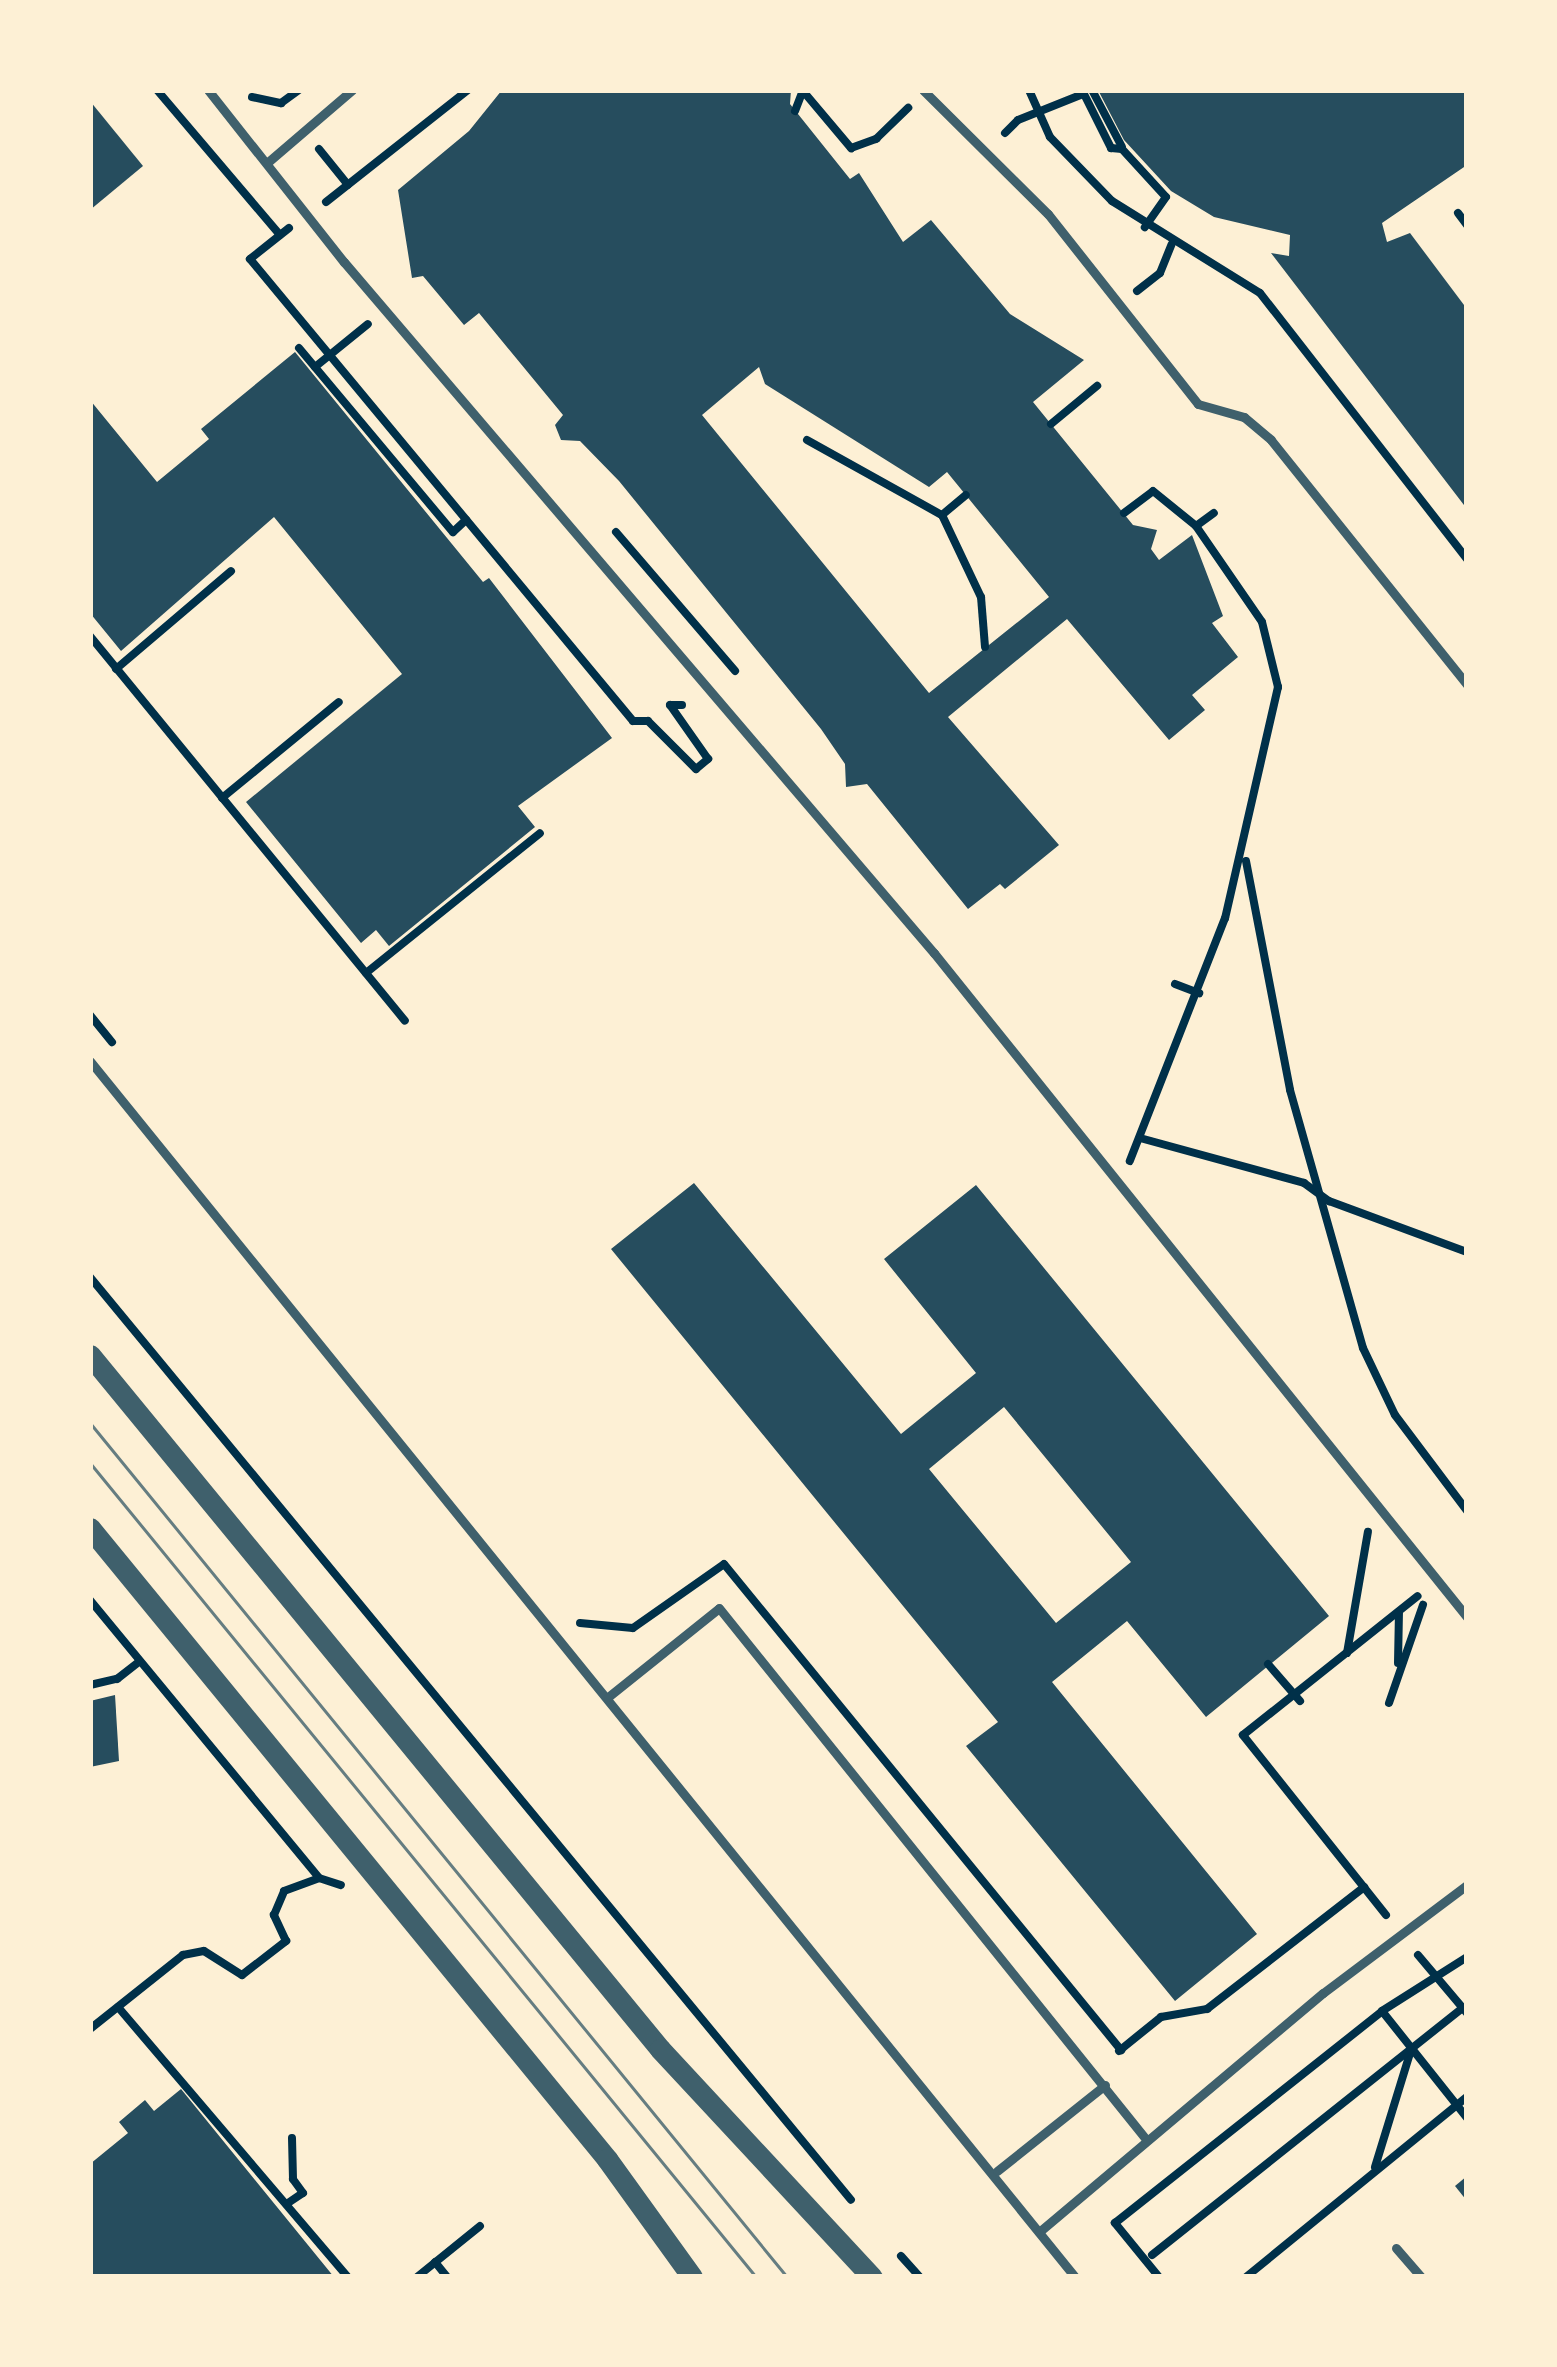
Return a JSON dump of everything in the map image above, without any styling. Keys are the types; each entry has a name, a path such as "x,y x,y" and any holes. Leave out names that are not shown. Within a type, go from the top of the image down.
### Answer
{"street":[{"path":"90,1355 660,2049 872,2277"},
{"path":"90,1528 607,2159 692,2277"}],"lane":[{"path":"208,90 344,262 745,728 1467,1617"},
{"path":"268,162 352,90"},
{"path":"924,91 1007,169 1122,303 1198,404 1244,417 1270,440 1467,686"},
{"path":"90,1061 997,2171 1075,2277"},
{"path":"608,1697 719,1608 1145,2138"},
{"path":"1039,2232 1145,2138 1467,1886"},
{"path":"997,2171 1106,2086"},
{"path":"1396,2248 1421,2277"}],"path":[{"path":"158,90 277,238 250,259 633,721 648,721 696,769"},
{"path":"244,90 281,104 298,90"},
{"path":"348,185 468,90"},
{"path":"1029,90 1050,137 1144,227 1260,293 1467,559"},
{"path":"795,111 803,91 851,148 877,139 924,91"},
{"path":"1005,133 1037,112 1086,91 1111,148 1122,149 1166,196 1144,227"},
{"path":"1458,213 1467,225"},
{"path":"1122,303 1160,273 1172,244"},
{"path":"315,367 361,329"},
{"path":"299,348 453,532 466,520"},
{"path":"1051,424 1097,386"},
{"path":"807,440 942,515 981,597 985,647"},
{"path":"1124,514 1153,490 1196,526 1262,622 1277,659 1245,853 1199,993 1133,1154"},
{"path":"942,515 966,495"},
{"path":"1196,526 1214,513"},
{"path":"116,668 231,571"},
{"path":"90,636 405,1021"},
{"path":"708,759 670,705 676,699 724,745"},
{"path":"222,798 339,702"},
{"path":"686,778 745,728"},
{"path":"366,973 540,832"},
{"path":"1245,853 1257,946 1316,1189 1363,1348 1387,1399 1467,1510"},
{"path":"1175,984 1199,993"},
{"path":"90,1015 120,1052"},
{"path":"1140,1138 1316,1189 1467,1252"},
{"path":"90,1277 860,2209"},
{"path":"1347,1653 1377,1508"},
{"path":"566,1606 581,1624 601,1631 633,1628 724,1564 1124,2048 1161,2017 1207,2008 1364,1887"},
{"path":"1152,2255 1411,2048 1465,2011 1243,1735 1297,1698 1430,1586 1389,1703"},
{"path":"90,1600 319,1878 357,1899"},
{"path":"1398,1669 1399,1611"},
{"path":"90,1685 140,1661"},
{"path":"1268,1664 1297,1698"},
{"path":"90,2029 183,1955 204,1951 242,1975 286,1941 274,1916 284,1891 319,1878"},
{"path":"1159,2277 1115,2223 1382,2011 1467,1957"},
{"path":"118,2007 348,2277"},
{"path":"1382,2011 1467,2118"},
{"path":"1371,2174 1411,2048"},
{"path":"1246,2277 1467,2097"},
{"path":"288,2204 303,2193 293,2179 292,2138"},
{"path":"417,2277 479,2226"},
{"path":"886,2240 920,2277"},
{"path":"435,2262 446,2277"}],"building":[{"path":"502,90 791,90 790,104 850,179 859,173 903,242 931,220 1010,314 1084,360 1033,402 1133,525 1157,530 1151,549 1159,560 1192,535 1223,616 1212,623 1238,657 1192,695 1205,710 1169,740 1067,619 948,717 1059,845 1005,889 1000,884 968,909 867,784 846,787 845,764 821,729 619,481 580,441 561,440 555,425 563,415 479,313 464,325 423,276 412,278 398,190 469,131","holes":["759,367 765,384 929,487 947,472 1049,597 929,693 702,415"]},
{"path":"1098,90 1467,90 1467,165 1382,223 1387,242 1410,233 1467,309 1467,509 1271,253 1289,256 1290,235 1214,217 1171,191 1124,140"},
{"path":"90,101 143,166 90,210"},
{"path":"295,352 483,582 489,578 612,738 518,806 535,827 389,946 376,930 361,943 246,802 402,674 274,517 121,651 90,613 90,400 157,482 209,439 201,429"},
{"path":"694,1183 901,1434 976,1373 884,1259 976,1185 1329,1616 1206,1717 1127,1621 1052,1682 1257,1934 1175,2001 966,1746 998,1722 611,1249","holes":["1004,1407 1131,1562 1056,1623 929,1469"]},
{"path":"115,1695 119,1761 90,1767 90,1701"},
{"path":"181,2089 334,2277 90,2277 90,2164 128,2133 119,2122 145,2100 154,2111"},
{"path":"1467,2176 1467,2201 1455,2186"}],"tram line":[{"path":"90,1423 787,2277"},
{"path":"90,1463 756,2277"}]}
